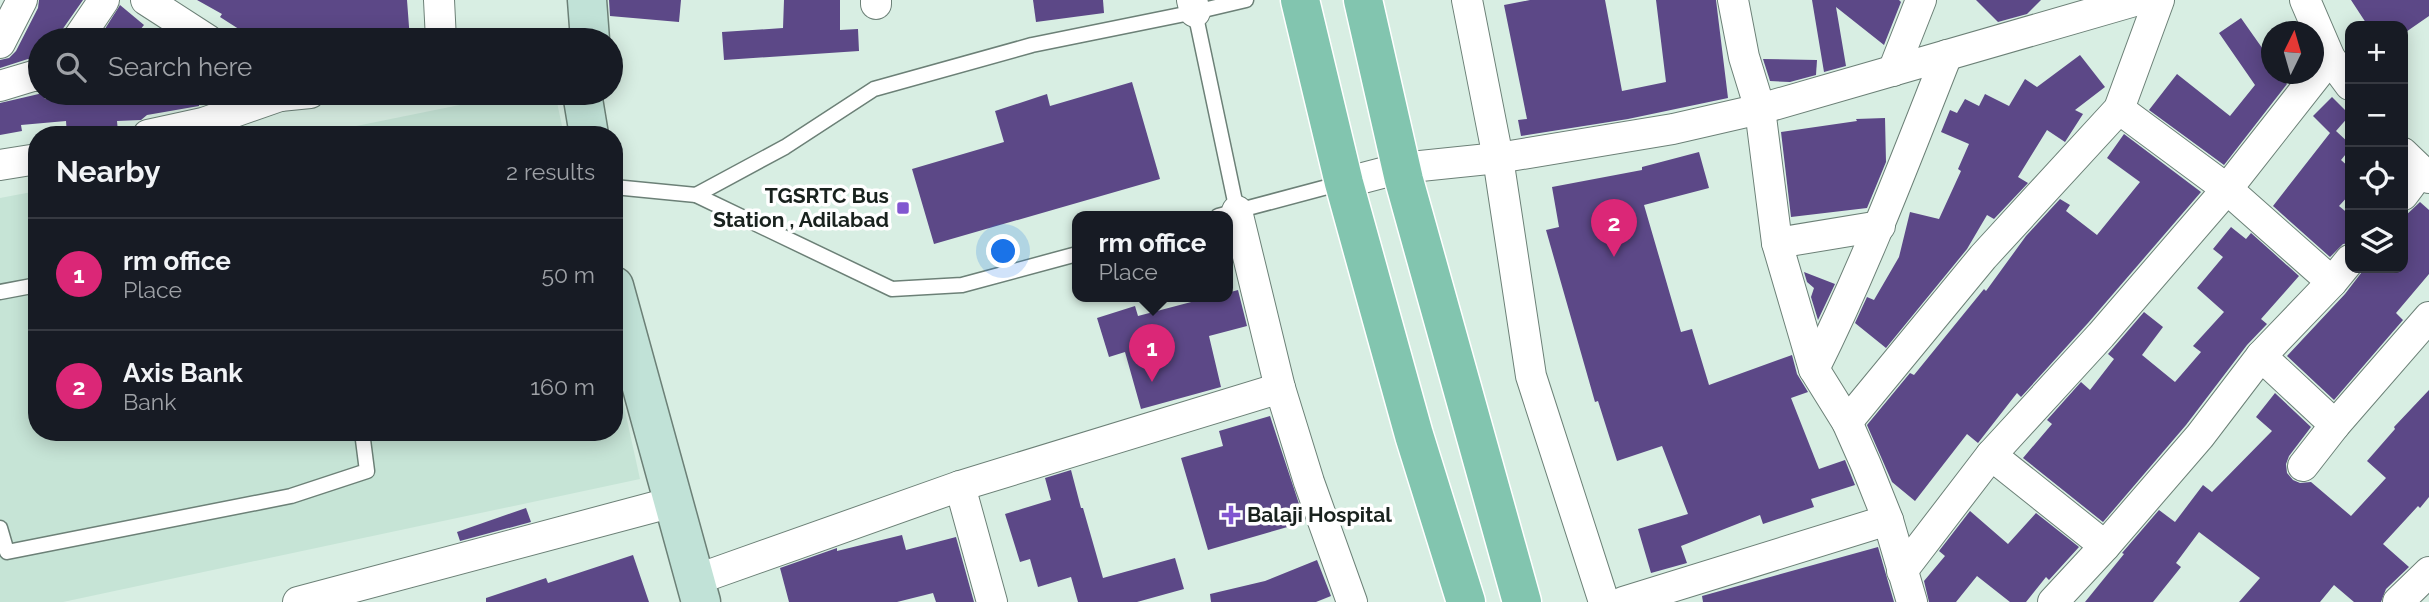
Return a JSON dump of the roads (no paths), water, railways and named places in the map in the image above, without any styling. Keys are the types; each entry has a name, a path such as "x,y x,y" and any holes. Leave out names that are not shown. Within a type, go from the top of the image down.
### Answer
{"main road":[{"path":"1300,0 1344,183 1414,435 1466,602"},
{"path":"1363,0 1401,168 1522,602"}],"street":[{"path":"0,43 22,0"},
{"path":"85,28 104,0"},
{"path":"146,0 189,28"},
{"path":"439,0 440,28"},
{"path":"587,0 589,28"},
{"path":"1467,0 1498,158 1531,376 1604,602"},
{"path":"1733,0 1744,57 1760,109 1777,243 1814,369 1847,422 1888,520 1912,602"},
{"path":"1893,71 1921,0"},
{"path":"1344,183 1401,168 1498,158 1673,129 1760,109 2138,0"},
{"path":"1847,422 1983,257 2119,109 2159,0"},
{"path":"2305,0 2330,58 2349,84"},
{"path":"1814,369 1880,226 1947,55"},
{"path":"1902,571 1991,455 2101,335 2227,189 2330,58"},
{"path":"0,86 28,79"},
{"path":"189,126 251,105"},
{"path":"584,105 588,126"},
{"path":"2053,602 2200,436 2261,356 2341,271 2119,109"},
{"path":"0,165 28,160"},
{"path":"2408,186 2418,167"},
{"path":"1777,243 1880,226"},
{"path":"1233,233 1310,482 1352,602"},
{"path":"2303,466 2429,317"},
{"path":"623,319 698,591 960,486 1280,388"},
{"path":"2261,356 2335,425"},
{"path":"1991,455 2105,546"},
{"path":"960,486 992,602"},
{"path":"298,602 673,502"},
{"path":"1623,602 1888,520"},
{"path":"2398,602 2429,572"}],"lane":[{"path":"696,195 785,147 874,89 1032,45 1194,6 1246,0"},
{"path":"1194,6 1227,211"},
{"path":"1233,211 1344,183"},
{"path":"623,188 696,195 892,289 962,285 1072,255"},
{"path":"0,292 28,287"},
{"path":"0,528 7,552 290,496 367,471 363,441"}],"place":[{"name":"TGSRTC Bus Station , Adilabad","path":"903,208"},
{"name":"Axis Bank","path":"1614,257"},
{"name":"rm office","path":"1152,382"},
{"name":"Balaji Hospital","path":"1231,515"}]}
